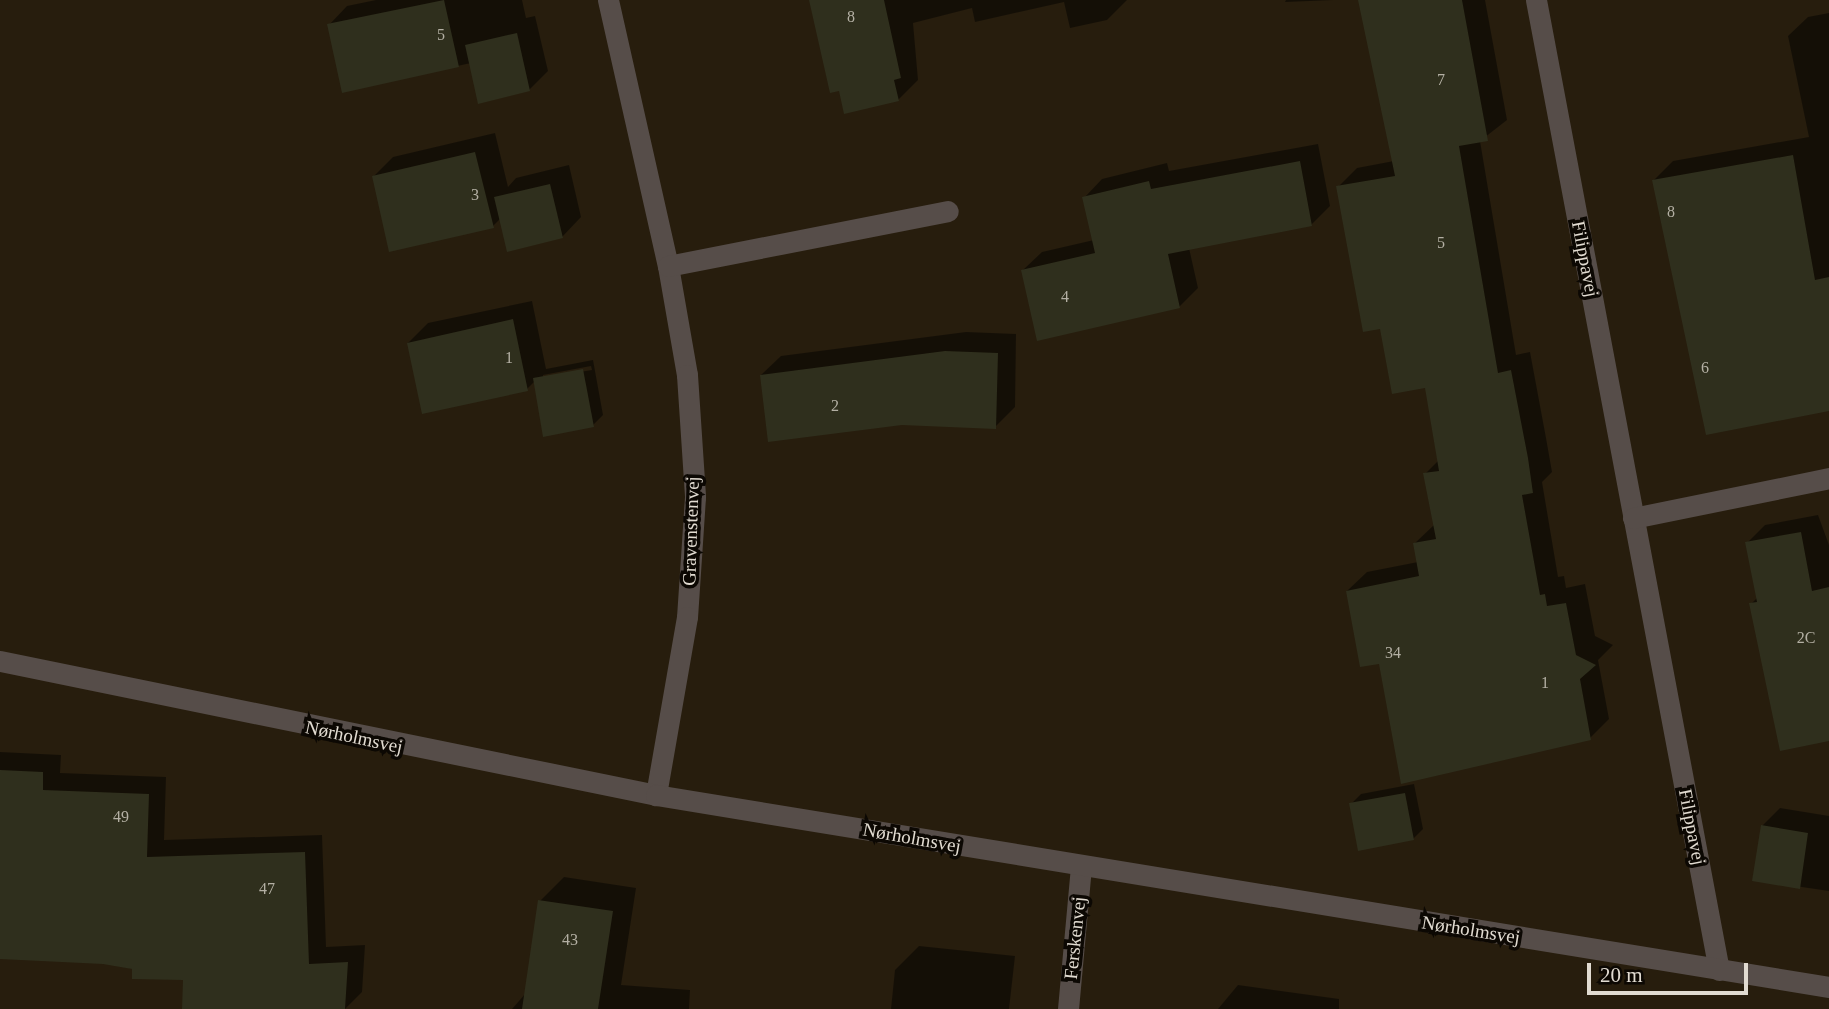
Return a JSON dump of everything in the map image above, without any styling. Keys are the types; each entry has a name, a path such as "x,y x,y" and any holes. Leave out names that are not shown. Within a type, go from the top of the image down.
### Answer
{"street":[{"name":"Gravenstenvej","path":"608,0 668,266 687,375 695,497 687,617 656,795"},
{"name":"Filippavej","path":"1536,0 1718,970"},
{"path":"668,266 948,211"},
{"path":"1633,518 1829,478"},
{"name":"Nørholmsvej","path":"0,661 656,795 1829,987"},
{"name":"Ferskenvej","path":"1068,1009 1081,866"}],"building":[{"path":"444,0 459,67 342,93 327,24"},
{"path":"809,0 884,0 901,78 894,80 899,101 844,114 839,91 830,93"},
{"path":"1358,0 1462,0 1488,141 1459,146 1498,373 1511,370 1528,458 1533,493 1522,495 1540,595 1545,594 1547,606 1566,603 1576,655 1596,665 1580,679 1591,740 1401,784 1379,664 1360,667 1346,591 1419,576 1413,543 1436,539 1423,473 1439,471 1425,388 1392,394 1380,329 1363,332 1336,186 1395,176"},
{"path":"517,33 530,91 478,104 465,45"},
{"path":"475,152 494,228 389,252 372,176"},
{"path":"1793,155 1815,280 1829,277 1829,411 1706,435 1652,180"},
{"path":"1300,161 1312,226 1168,254 1180,308 1037,341 1021,270 1095,253 1082,197 1149,181 1151,189"},
{"path":"550,184 563,238 507,252 494,197"},
{"path":"513,319 528,391 422,414 407,343"},
{"path":"945,351 998,353 996,429 902,425 768,442 760,375"},
{"path":"583,369 594,427 543,437 533,378"},
{"path":"1801,532 1812,591 1829,587 1829,741 1780,751 1749,603 1757,602 1745,542"},
{"path":"0,770 43,772 43,790 149,794 147,857 305,852 309,964 348,962 345,1009 182,1009 183,980 132,979 132,969 103,964 0,959"},
{"path":"1405,793 1414,840 1358,851 1349,803"},
{"path":"1761,825 1808,833 1800,889 1752,881"},
{"path":"538,900 613,911 598,1009 522,1009"}]}
